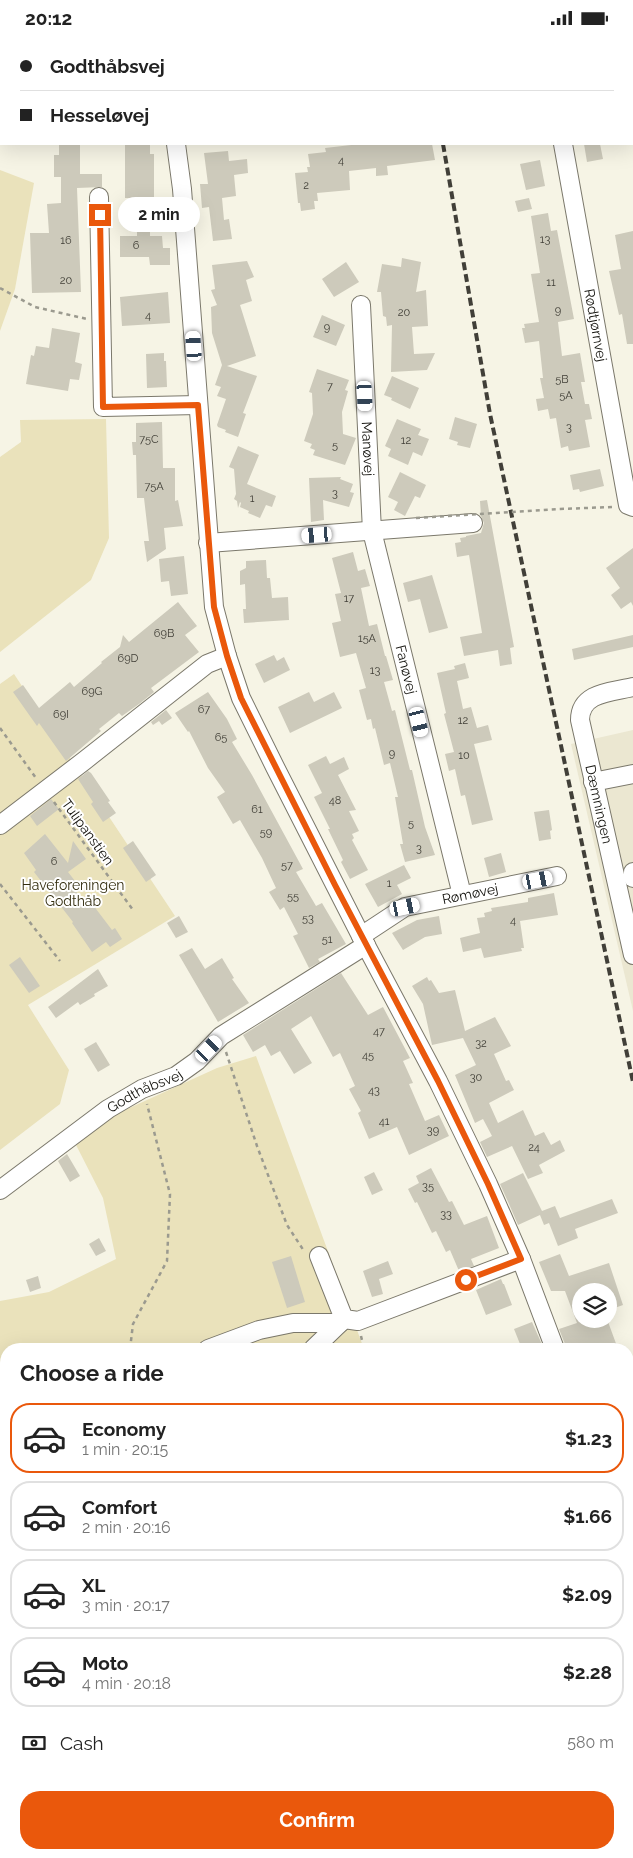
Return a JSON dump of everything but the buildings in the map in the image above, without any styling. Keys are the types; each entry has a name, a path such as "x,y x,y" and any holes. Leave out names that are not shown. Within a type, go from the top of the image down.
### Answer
{"street":[{"path":"176,145 182,189 214,607 227,656 241,698 438,1081 488,1184 521,1259 553,1343"},
{"name":"Rødtjørnvej","path":"563,145 631,506"},
{"path":"99,197 103,407 198,405"},
{"name":"Manøvej","path":"361,305 372,531"},
{"path":"208,543 473,523"},
{"name":"Fanøvej","path":"372,531 462,895"},
{"path":"0,825 207,665 227,656"},
{"name":"Dæmningen","path":"633,687 612,691 590,699 580,712 593,782 633,955"},
{"path":"593,782 633,774"},
{"path":"633,872 633,878"},
{"name":"Rømøvej","path":"364,940 405,907 557,876"},
{"name":"Godthåbsvej","path":"0,1190 108,1109 142,1089 176,1076 197,1061 221,1036 364,940"},
{"path":"319,1257 342,1321"},
{"path":"224,1343 259,1330 293,1323 358,1321 521,1259"},
{"path":"319,1343 342,1321"}],"path":[{"path":"0,288 35,307 102,322"},
{"path":"416,519 631,506"},
{"name":"Tulipanstien","path":"0,728 133,910"},
{"path":"0,884 60,961"},
{"path":"221,1036 257,1146 287,1225 304,1252 319,1257"},
{"path":"131,1343 133,1324 167,1261 170,1194 151,1115 142,1089"}],"shaded area":[{"path":"633,730 633,1011 571,744"}],"green space":[{"path":"0,170 34,183 15,289 0,331"},
{"path":"106,419 109,538 91,580 0,652 0,457 21,442 20,420"},
{"name":"Haveforeningen Godthåb","path":"14,674 175,916 28,1005 69,1070 60,1104 0,1150 0,684"},
{"path":"256,1056 362,1343 0,1343 0,1301 49,1292 116,1259 103,1198 74,1141 101,1121 217,1068"}],"railway":[{"path":"443,145 490,414 633,1082"}],"route":[{"path":"100,215 103,407 198,405 214,607 241,698 361,936 438,1081 488,1184 521,1259 466,1280"}]}
